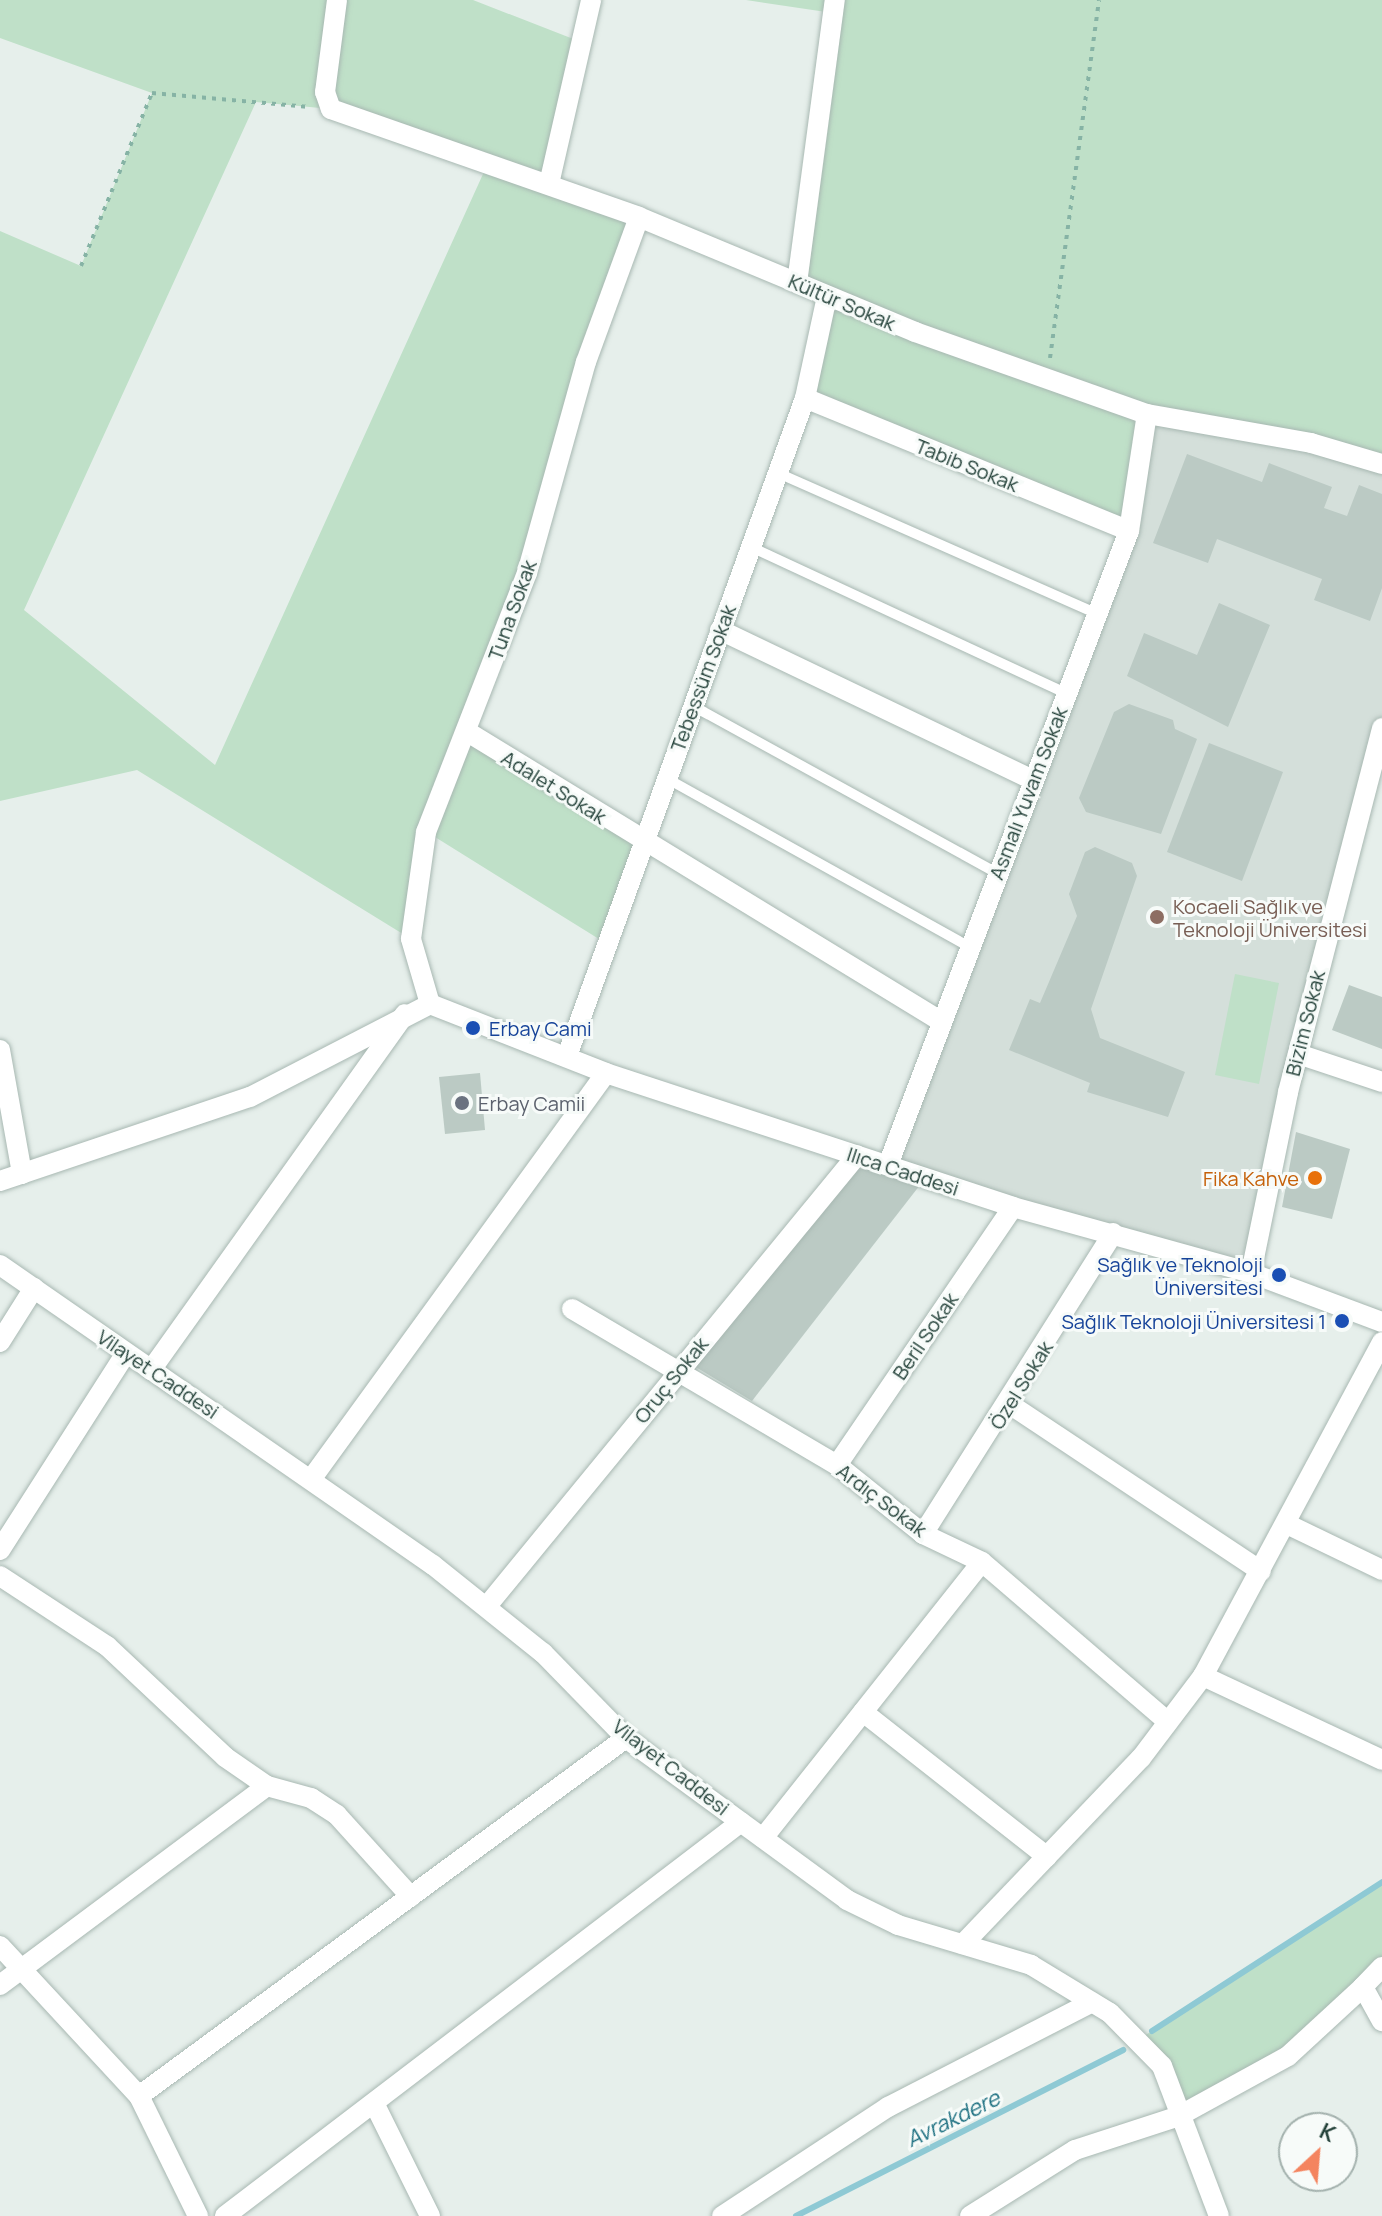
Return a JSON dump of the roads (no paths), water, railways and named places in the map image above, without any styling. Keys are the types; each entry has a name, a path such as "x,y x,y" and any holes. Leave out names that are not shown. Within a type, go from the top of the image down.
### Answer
{"street":[{"name":"Kültür Sokak","path":"337,0 328,100 639,217 827,296 1147,414 1311,443 1382,464"},
{"path":"549,184 591,0"},
{"path":"797,283 835,0"},
{"name":"Tuna Sokak","path":"430,1004 411,939 426,832 527,573 586,362 639,217"},
{"name":"Tebessüm Sokak","path":"567,1056 805,398 827,296"},
{"name":"Tabib Sokak","path":"805,398 1129,531"},
{"name":"Asmalı Yuvam Sokak","path":"888,1165 1129,531 1147,414"},
{"path":"720,630 1033,780"},
{"name":"Bizim Sokak","path":"1251,1273 1298,1054 1382,728"},
{"name":"Adalet Sokak","path":"466,731 642,843 942,1022"},
{"path":"0,1181 250,1097 408,1011 430,1004"},
{"name":"Ilıca Caddesi","path":"430,1004 606,1073 1013,1207 1251,1273 1382,1322"},
{"path":"151,1370 408,1011"},
{"path":"0,1050 22,1174"},
{"path":"1298,1054 1382,1082"},
{"path":"312,1478 606,1073"},
{"name":"Oruç Sokak","path":"487,1606 857,1155"},
{"name":"Beril Sokak","path":"837,1465 1013,1207"},
{"name":"Özel Sokak","path":"923,1534 1011,1405 1113,1233"},
{"name":"Vilayet Caddesi","path":"0,1265 312,1478 487,1606 626,1738 847,1900 963,1944 1031,1965 1092,2002 1162,2066 1219,2216"},
{"path":"0,1342 34,1288"},
{"name":"Ardıç Sokak","path":"572,1309 837,1465 923,1534 982,1562 1168,1722"},
{"path":"963,1944 1047,1857 1168,1722 1203,1676 1382,1342"},
{"path":"0,1550 126,1353"},
{"path":"1011,1405 1261,1571"},
{"path":"1287,1524 1382,1570"},
{"path":"763,1838 982,1562"},
{"path":"0,1576 107,1646 225,1757 267,1786 311,1798 337,1815 411,1897"},
{"path":"1203,1676 1382,1760"},
{"path":"863,1712 1047,1857"},
{"path":"139,2096 626,1738"},
{"path":"0,1985 23,1971 267,1786"},
{"path":"225,2216 741,1822"},
{"path":"0,1946 139,2096 198,2216"},
{"path":"970,2216 1075,2150 1179,2116 1288,2056 1382,1967"},
{"path":"1363,1987 1382,2021"},
{"path":"722,2216 888,2107 1092,2002"},
{"path":"374,2103 430,2216"}],"lane":[{"path":"778,473 1097,614"},
{"path":"751,547 1066,693"},
{"path":"693,706 998,874"},
{"path":"666,778 970,947"}],"waterway":[{"name":"Avrakdere","path":"1152,2031 1382,1882"},
{"name":"Avrakdere","path":"796,2216 1123,2050"}],"place":[{"name":"Kocaeli Sağlık ve Teknoloji Üniversitesi","path":"1157,917"},
{"name":"Erbay Cami","path":"473,1028"},
{"name":"Erbay Camii","path":"462,1103"},
{"name":"Fika Kahve","path":"1315,1178"},
{"name":"Sağlık ve Teknoloji Üniversitesi","path":"1279,1275"},
{"name":"Sağlık Teknoloji Üniversitesi 1","path":"1342,1321"}]}
